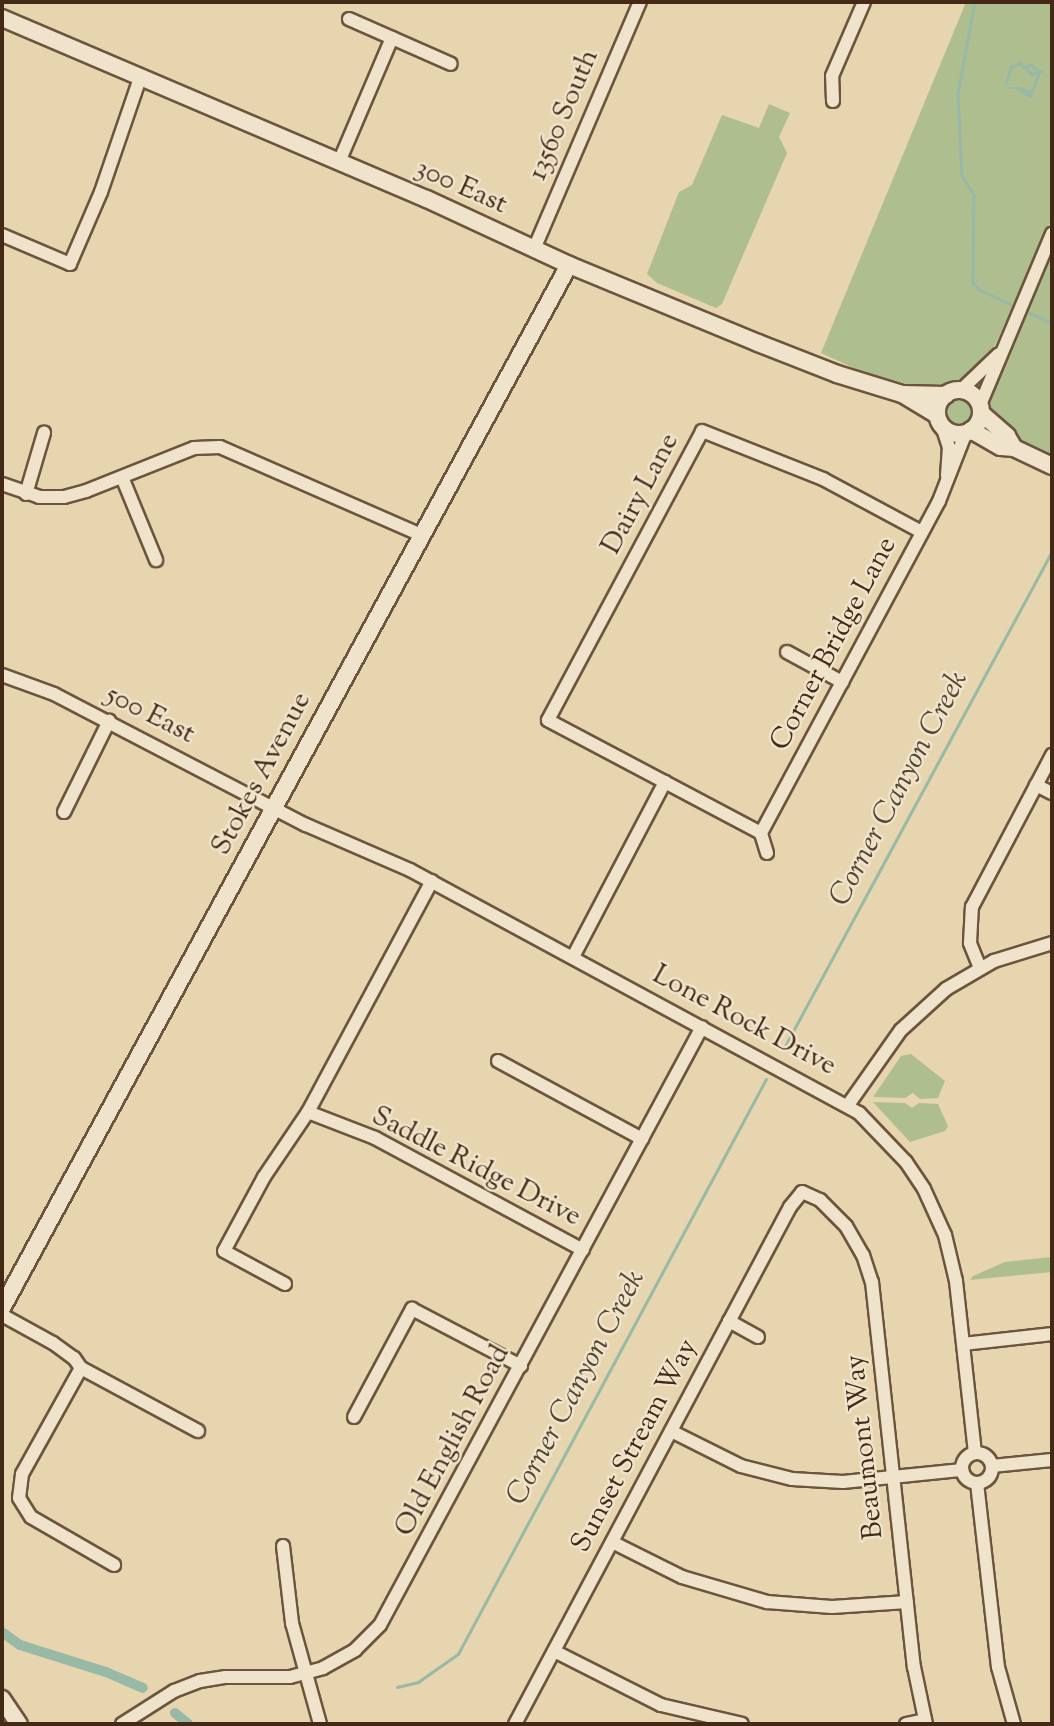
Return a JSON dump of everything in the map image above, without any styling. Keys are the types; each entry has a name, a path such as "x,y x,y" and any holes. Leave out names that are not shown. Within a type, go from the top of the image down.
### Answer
{"main road":[{"name":"300 East","path":"2,18 338,162 569,265 837,374 902,394 940,421"},
{"name":"Stokes Avenue","path":"2,1308 569,265"},
{"name":"300 East","path":"902,394 953,392"},
{"path":"1014,448 1007,436 980,409 972,395 953,392 939,404 940,421 953,433 969,431 1001,447 1014,448 1052,466"},
{"path":"969,431 980,409"},
{"path":"2,1699 19,1724"}],"street":[{"name":"13560 South","path":"534,249 640,2"},
{"path":"833,101 832,76 864,2"},
{"path":"349,19 451,64"},
{"path":"338,162 392,38"},
{"path":"2,235 70,264 101,192 140,78"},
{"path":"980,409 997,368 999,354 1052,234"},
{"path":"953,392 999,354"},
{"name":"Corner Bridge Lane","path":"761,833 922,532 947,476 949,447 940,421"},
{"name":"Dairy Lane","path":"665,782 548,720 702,431 823,479 922,532"},
{"name":"Corner Bridge Lane","path":"947,476 953,471 969,431"},
{"path":"26,494 44,433"},
{"path":"2,484 26,494 64,497 194,448 220,447 421,535"},
{"path":"122,477 156,559"},
{"path":"787,652 842,682"},
{"name":"500 East","path":"2,675 54,694 273,807"},
{"path":"64,812 109,721"},
{"path":"980,968 970,943 972,907 1052,755"},
{"path":"573,957 665,782 761,833 767,853"},
{"path":"1036,785 1052,793"},
{"name":"Lone Rock Drive","path":"273,807 432,881 848,1105 878,1129 906,1161 935,1212 950,1250 975,1453"},
{"path":"285,1284 224,1251 264,1177 308,1112 432,881"},
{"path":"848,1105 908,1023 946,989 980,968 1009,955 1052,943"},
{"name":"Old English Road","path":"122,1724 174,1691 200,1681 226,1677 280,1678 305,1675 345,1657 380,1625 702,1027"},
{"path":"498,1061 642,1139"},
{"name":"Saddle Ridge Drive","path":"308,1112 375,1139 583,1250"},
{"name":"Sunset Stream Way","path":"515,1724 790,1207 802,1192"},
{"name":"Beaumont Way","path":"802,1192 820,1200 846,1226 869,1270 914,1667 925,1722"},
{"path":"354,1417 412,1309 521,1366"},
{"path":"2,1315 53,1343 74,1358 81,1368 198,1431"},
{"path":"729,1321 758,1337"},
{"path":"963,1344 1052,1334"},
{"path":"81,1368 22,1474 19,1498 31,1517 114,1565"},
{"path":"671,1431 724,1459 775,1476 826,1482 962,1470"},
{"path":"975,1453 986,1456 992,1466 988,1478 977,1483 966,1479 962,1470 965,1458 975,1453"},
{"path":"992,1466 1052,1460"},
{"path":"977,1483 998,1667 1014,1724"},
{"path":"612,1542 682,1577 767,1602 832,1607 907,1602"},
{"path":"282,1546 290,1611 320,1724"},
{"path":"554,1651 661,1705 742,1724"},
{"path":"906,1724 925,1722"}],"green space":[{"path":"966,2 1052,4 1052,218 997,341 985,361 965,379 925,389 860,371 821,353"},
{"path":"769,104 790,113 779,137 787,153 722,304 716,308 657,283 647,274 679,192 692,185 722,115 759,128"},
{"path":"1052,251 1052,455 1014,437 988,413 987,400"},
{"path":"960,398 969,402 973,411 969,420 960,424 951,420 947,411 951,402"},
{"path":"911,1054 945,1081 938,1098 920,1099 913,1093 905,1098 873,1097 901,1056"},
{"path":"873,1102 905,1103 912,1108 919,1103 938,1104 948,1126 945,1131 910,1142"},
{"path":"1052,1257 1052,1272 970,1280 973,1276 1005,1262"}],"waterway":[{"name":"Corner Canyon Creek","path":"975,2 958,94 962,175 974,195 973,283 980,290 1017,307"},
{"path":"1006,83 1011,67 1020,63 1032,74 1041,71"},
{"path":"1026,66 1031,65 1040,72"},
{"path":"1009,88 1018,88 1030,96 1038,75"},
{"path":"1019,88 1031,92"},
{"name":"Corner Canyon Creek","path":"1023,310 1052,323"},
{"name":"Corner Canyon Creek","path":"784,1048 1052,551"},
{"name":"Corner Canyon Creek","path":"397,1687 418,1682 458,1654 766,1079"},
{"path":"2,1632 20,1645 106,1672 143,1688"},
{"path":"175,1713 188,1724"}]}
